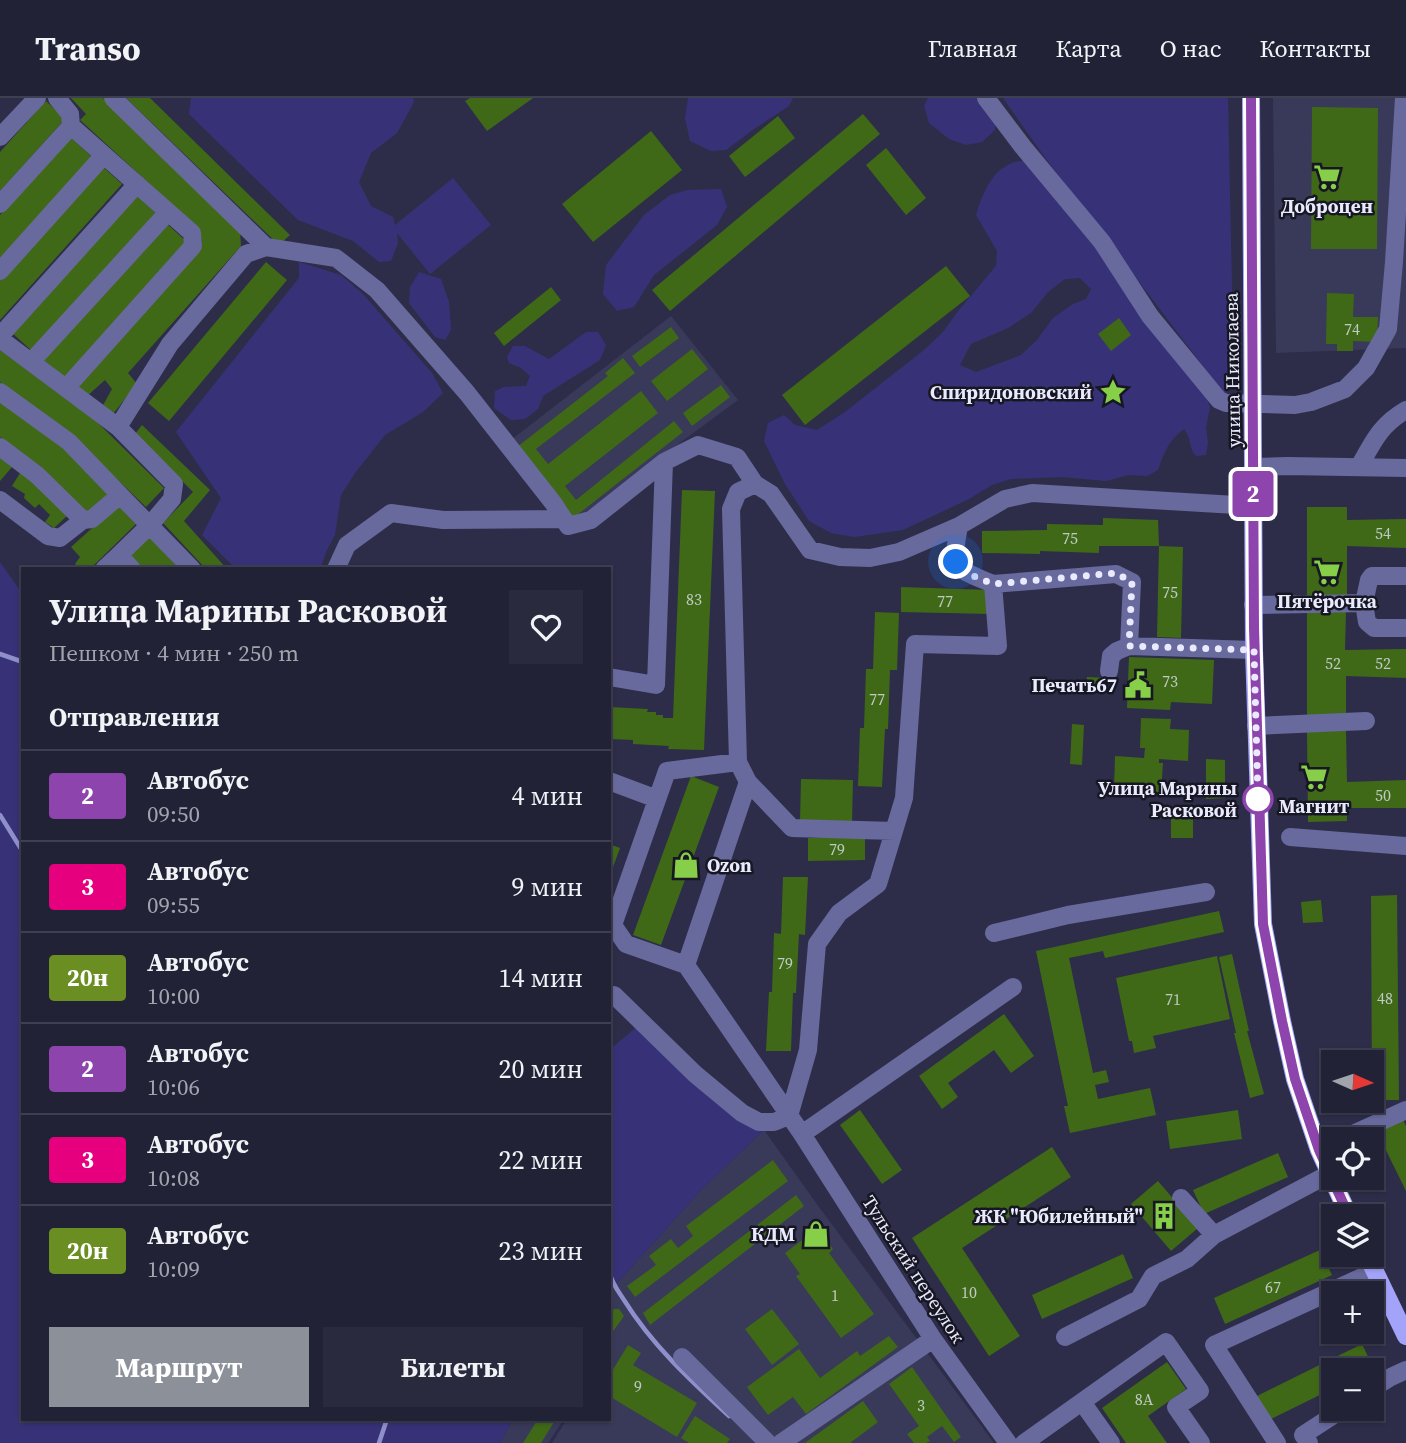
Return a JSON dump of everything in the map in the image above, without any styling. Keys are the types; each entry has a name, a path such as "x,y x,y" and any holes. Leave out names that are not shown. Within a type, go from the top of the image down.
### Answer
{"main road":[{"name":"улица Николаева","path":"1251,98 1253,605 1263,924 1295,1079 1321,1136"},
{"path":"1373,1267 1406,1336"}],"street":[{"path":"0,137 37,98"},
{"path":"57,98 70,114 71,126 192,233 193,246 66,388"},
{"path":"113,98 266,247"},
{"path":"986,98 1102,242 1150,316 1219,400 1226,403 1295,405 1345,389 1366,368 1388,329 1404,98"},
{"path":"0,204 71,126"},
{"path":"0,271 104,155"},
{"path":"106,567 150,526 172,499 174,484 118,427 0,337 137,184"},
{"path":"31,362 168,212"},
{"path":"118,427 170,344 246,254 266,247 335,258 377,290 467,393 568,526 591,520 664,462 698,445 737,457 755,484 771,494 810,550 840,557 870,558 898,552 959,526 1005,499 1032,493 1253,506"},
{"path":"0,392 69,442 190,567"},
{"path":"1359,467 1381,428 1406,410"},
{"path":"0,447 37,475 83,520"},
{"path":"611,677 656,685 664,462"},
{"path":"1254,467 1406,468"},
{"path":"755,484 738,492 731,509 738,762 748,782 792,828 894,831"},
{"path":"0,500 48,536 60,538 83,520 92,519 120,495"},
{"path":"338,567 347,545 391,513 443,520 564,519"},
{"path":"959,526 955,554 958,568 993,584 1116,573 1132,582 1129,646"},
{"path":"119,555 130,567"},
{"path":"1406,576 1373,576 1369,580 1364,603 1367,622 1374,628 1406,628"},
{"path":"614,995 695,1074 742,1112 759,1122 775,1122 789,1116 808,1050 817,944 839,913 878,884 904,797 915,644 998,646 993,584"},
{"path":"1253,605 1364,603"},
{"path":"1109,671 1111,656 1129,646 1254,650"},
{"path":"1256,726 1366,721"},
{"path":"738,762 667,771 613,925 626,944 686,965 748,782"},
{"path":"611,782 657,799"},
{"path":"1290,837 1406,846"},
{"path":"994,933 1068,915 1206,892"},
{"name":"Тульский переулок","path":"686,965 802,1134 933,1339 1008,1443"},
{"path":"802,1134 1013,987"},
{"path":"1368,1127 1406,1110"},
{"path":"1065,1337 1139,1299 1153,1276 1187,1259 1214,1235 1321,1178"},
{"path":"1181,1198 1214,1235"},
{"path":"1278,1443 1214,1345 1363,1267"},
{"path":"781,1443 933,1339"},
{"path":"1024,1443 1166,1342 1200,1391 1176,1407 1201,1443"},
{"path":"682,1357 768,1443"},
{"path":"1384,1381 1406,1370"},
{"path":"1082,1402 1111,1443"},
{"path":"1301,1440 1327,1421"}],"shaded area":[{"path":"191,98 413,98 414,102 397,133 371,153 359,182 371,206 393,217 395,225 453,178 491,225 430,274 397,233 398,243 391,261 379,262 353,241 298,220 189,114"},
{"path":"688,98 793,98 789,106 726,150 711,151 690,141 685,118"},
{"path":"928,98 980,98 995,118 995,130 982,142 966,145 949,139 929,123 924,106"},
{"path":"1003,98 1228,98 1234,383 1225,395 1046,159"},
{"path":"1273,98 1406,98 1406,348 1276,353"},
{"path":"1030,161 1204,389 1210,407 1206,427 1206,455 1196,456 1184,429 1168,447 1158,470 1147,476 1129,475 1106,481 1062,477 1011,479 992,485 969,499 903,530 854,537 831,533 809,521 785,484 764,441 768,423 784,415 795,425 817,430 845,412 943,332 996,266 997,251 976,215 984,192 998,172 1005,167 1014,162","holes":["1080,278 1091,289 1086,299 1073,304 1053,318 1037,340 1021,355 976,372 960,365 971,344 1008,328 1031,313 1048,292 1065,279"]},
{"path":"721,189 727,207 717,225 654,275 634,307 617,311 603,294 606,265 644,215 670,195 687,190"},
{"path":"299,262 341,275 363,294 432,373 443,393 423,412 385,435 355,473 341,495 335,535 321,567 234,567 202,535 221,498 176,432 299,278"},
{"path":"419,272 441,279 449,302 451,330 445,340 435,337 409,303 410,287"},
{"path":"671,316 738,400 590,514 571,523 511,440"},
{"path":"586,332 598,332 606,345 600,360 543,396 538,409 525,419 511,420 494,408 495,391 504,387 526,386 530,376 509,363 507,357 513,346 525,346 549,359"},
{"path":"0,562 21,592 21,1421 512,1421 500,1443 0,1443"},
{"path":"638,1026 764,1130 703,1188 611,1290 611,1048"},
{"path":"764,1130 994,1443 552,1443 566,1421 611,1421 611,1290 703,1188"},
{"path":"512,1421 563,1421 548,1443 500,1443"}],"building":[{"path":"71,98 103,98 240,231 241,246 128,373 137,384 113,414 102,407 112,389 105,380 86,397 75,389 202,245 200,230 80,120 86,114"},
{"path":"126,98 150,98 290,235 279,245"},
{"path":"470,98 533,98 487,131 465,101"},
{"path":"46,101 65,119 0,191 0,152"},
{"path":"1312,107 1378,108 1377,249 1311,249"},
{"path":"863,114 880,134 670,311 652,290"},
{"path":"778,116 795,138 745,177 729,156"},
{"path":"651,131 682,170 593,242 562,204"},
{"path":"70,137 92,157 0,258 0,215"},
{"path":"886,148 926,198 906,215 866,165"},
{"path":"102,166 122,184 0,320 0,280"},
{"path":"136,195 156,213 32,351 11,332"},
{"path":"166,223 187,242 63,379 42,359"},
{"path":"266,262 287,280 169,421 148,403"},
{"path":"946,266 970,296 805,425 782,395"},
{"path":"551,287 561,300 504,346 494,333"},
{"path":"1327,293 1354,294 1353,317 1378,317 1377,342 1353,341 1353,351 1337,351 1337,344 1326,344"},
{"path":"1119,318 1131,335 1111,351 1098,334"},
{"path":"671,327 679,338 640,367 632,356"},
{"path":"692,349 708,369 667,401 651,381"},
{"path":"0,350 97,422 164,488 146,507 75,439 0,382"},
{"path":"623,358 635,373 536,449 548,464 641,391 658,413 565,486 576,500 674,421 683,432 572,519 517,447 608,376 605,373"},
{"path":"721,385 730,397 692,426 683,413"},
{"path":"0,401 64,449 108,495 88,514 43,469 0,437"},
{"path":"142,425 210,490 184,521 225,567 204,567 163,523 193,492 135,434"},
{"path":"0,457 12,467 0,481"},
{"path":"20,473 58,500 69,514 54,528 45,522 50,515 39,504 35,508 24,498 25,494 12,486"},
{"path":"682,490 715,491 704,750 668,749 669,746 633,744 633,740 611,739 611,707 648,709 647,712 656,712 656,715 663,715 663,718 673,718"},
{"path":"118,505 136,524 92,567 78,567 75,564 80,557 71,547"},
{"name":"Пятёрочка","path":"1307,507 1347,507 1347,520 1406,519 1406,548 1347,546 1347,598 1307,598"},
{"path":"1103,518 1158,520 1159,546 1099,546 1099,553 982,553 982,531 1047,530 1047,524 1103,525"},
{"path":"150,536 177,567 140,567 129,554"},
{"path":"1159,546 1183,547 1181,638 1157,637"},
{"path":"901,587 990,590 990,614 901,612"},
{"path":"1307,611 1346,611 1345,650 1406,649 1406,678 1346,676 1346,715 1307,715"},
{"path":"875,612 899,613 897,670 890,670 882,787 858,786 860,728 864,728 866,669 873,669"},
{"path":"1129,657 1214,660 1212,704 1171,702 1170,710 1127,708"},
{"path":"1087,677 1106,678 1105,688 1086,687"},
{"path":"1141,718 1171,719 1170,729 1189,730 1188,761 1159,759 1159,763 1163,763 1161,793 1114,789 1115,756 1144,758 1145,748 1140,748"},
{"path":"1072,724 1084,725 1082,765 1070,764"},
{"path":"1346,730 1347,782 1406,780 1406,808 1347,808 1347,821 1308,822 1307,731"},
{"path":"1206,759 1225,760 1225,798 1206,799"},
{"path":"691,776 719,787 661,945 633,935"},
{"path":"801,779 853,780 852,823 800,822"},
{"path":"1171,818 1193,818 1193,838 1171,838"},
{"path":"865,837 865,860 808,861 808,838"},
{"path":"611,845 620,848 611,873"},
{"path":"783,877 808,877 805,935 799,934 791,1051 766,1051 774,933 781,934"},
{"path":"1397,895 1399,1100 1384,1100 1384,1050 1372,1050 1371,896"},
{"path":"1321,900 1323,922 1303,923 1301,902"},
{"path":"1219,911 1224,932 1105,958 1103,951 1069,958 1093,1073 1106,1070 1109,1082 1095,1085 1098,1099 1150,1088 1156,1115 1070,1133 1064,1106 1068,1106 1036,951"},
{"path":"1232,954 1247,1031 1264,1094 1250,1098 1219,957"},
{"path":"1217,956 1230,1019 1153,1036 1156,1048 1134,1053 1116,978"},
{"path":"1004,1014 1034,1056 1011,1073 994,1050 948,1083 958,1097 942,1109 919,1076"},
{"path":"860,1110 902,1170 882,1184 840,1125"},
{"path":"1238,1110 1242,1139 1170,1149 1166,1121"},
{"path":"1403,1120 1406,1126 1406,1191 1384,1146 1384,1129"},
{"path":"1052,1147 1071,1177 962,1248 1020,1336 989,1356 912,1238"},
{"path":"1278,1153 1288,1177 1204,1214 1193,1190"},
{"path":"773,1160 788,1181 635,1297 627,1286 656,1265 649,1256 671,1239 678,1248 693,1236 686,1226"},
{"name":"ЖК \"Юбилейный\"","path":"1158,1181 1198,1228 1171,1251 1131,1204"},
{"path":"796,1195 804,1206 650,1325 643,1313"},
{"path":"818,1228 833,1249 829,1253 874,1314 841,1338 796,1276 800,1274 785,1253"},
{"path":"1320,1250 1321,1267 1328,1267 1332,1275 1225,1324 1214,1298"},
{"path":"1123,1254 1133,1278 1042,1319 1032,1295"},
{"path":"619,1309 624,1316 611,1334 611,1312"},
{"path":"772,1309 799,1344 772,1365 745,1329"},
{"path":"889,1336 898,1347 806,1414 793,1397 768,1415 747,1387 799,1349 820,1378 857,1351 860,1356"},
{"path":"1362,1344 1369,1358 1334,1358"},
{"path":"628,1345 641,1353 633,1365 697,1403 677,1437 611,1397 611,1373"},
{"path":"1167,1362 1186,1389 1148,1416 1167,1443 1126,1443 1102,1408"},
{"path":"1321,1364 1321,1394 1269,1420 1257,1396"},
{"path":"912,1367 961,1437 954,1442 942,1426 927,1437 930,1441 926,1443 914,1443 907,1434 919,1426 889,1384"},
{"path":"863,1401 878,1422 850,1443 805,1443"},
{"path":"695,1416 730,1439 727,1443 689,1443 681,1438"},
{"path":"537,1421 555,1421 541,1443 523,1443"}],"waterway":[{"path":"0,654 21,661"},
{"path":"0,815 21,849"},
{"path":"611,1279 659,1347 729,1416"},
{"path":"379,1443 386,1421"}],"bus line":[{"name":"2","path":"1251,98 1254,628 1263,924 1295,1079 1319,1150 1344,1204"}],"place":[{"name":"Доброцен","path":"1327,177"},
{"name":"Спиридоновский","path":"1113,392"},
{"name":"Пятёрочка","path":"1327,572"},
{"name":"Печать67","path":"1138,685"},
{"name":"Магнит","path":"1314,777"},
{"name":"Улица Марины Расковой","path":"1258,799"},
{"name":"Ozon","path":"686,865"},
{"name":"ЖК \"Юбилейный\"","path":"1164,1216"},
{"name":"КДМ","path":"816,1234"}],"route":[{"path":"956,562 958,568 966,573 993,584 1116,573 1132,582 1129,646 1254,650 1258,799"}]}
